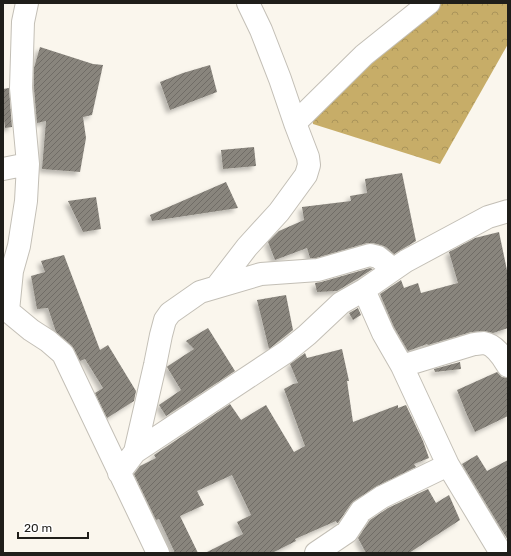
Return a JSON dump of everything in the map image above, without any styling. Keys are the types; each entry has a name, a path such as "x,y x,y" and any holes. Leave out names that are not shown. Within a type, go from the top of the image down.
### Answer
{"street":[{"path":"27,3 23,22 21,88 28,164 26,201 19,246 12,271 6,311 48,341 63,354 158,553"},
{"path":"217,286 247,247 279,212 306,175 309,165 308,157 280,78 261,30 248,3"},
{"path":"295,123 364,56 428,3"},
{"path":"3,169 28,164"},
{"path":"119,473 135,452 286,352 307,335 341,303 364,290 406,260 488,217 508,211"},
{"path":"135,452 161,335 165,320 170,313 200,292 261,274 318,270 370,255 378,257 393,269"},
{"path":"364,290 383,333 402,366 448,464 501,553"},
{"path":"402,366 474,344 486,343 495,348 508,366"},
{"path":"316,553 348,532 361,511 373,502 448,464"}],"green space":[{"path":"434,3 508,3 508,44 440,164 313,124 311,107"}],"building":[{"path":"40,47 93,64 103,65 92,115 83,117 86,138 80,172 42,169 46,121 37,123 34,88 34,68"},
{"path":"210,65 217,92 170,110 160,82"},
{"path":"9,88 12,127 5,128 3,89"},
{"path":"254,147 256,166 223,169 221,150"},
{"path":"402,173 416,241 394,254 386,247 373,243 367,243 316,258 310,258 307,248 275,260 268,242 279,231 304,220 302,207 351,201 350,196 367,193 365,179"},
{"path":"226,182 238,208 152,221 150,215"},
{"path":"96,197 101,229 83,232 68,201"},
{"path":"499,232 508,275 508,328 493,333 484,331 471,332 428,345 427,344 408,351 394,327 380,294 401,280 404,288 418,283 421,293 458,283 449,252 475,238"},
{"path":"64,255 100,350 108,345 136,391 134,401 107,418 95,393 103,388 85,359 80,361 71,345 56,332 48,308 37,309 31,276 45,272 41,261"},
{"path":"370,268 373,269 337,291 317,292 315,283"},
{"path":"286,295 293,330 269,349 257,300"},
{"path":"358,308 361,315 353,320 349,313"},
{"path":"208,328 235,371 166,416 159,405 181,390 167,367 194,349 186,341"},
{"path":"342,349 349,381 347,381 353,422 398,405 398,408 406,405 423,441 429,458 414,464 416,467 377,486 354,501 338,523 336,521 295,539 296,541 272,553 205,553 243,534 237,522 251,515 232,475 197,491 204,505 180,516 198,553 175,553 159,519 156,520 134,474 140,466 156,458 154,455 230,404 241,420 266,405 294,452 305,446 284,389 298,383 290,364 305,353 307,358"},
{"path":"460,362 461,369 435,372 434,369"},
{"path":"497,372 502,377 508,378 508,416 475,432 457,390"},
{"path":"477,455 487,471 508,460 508,540 462,464"},
{"path":"428,489 436,503 449,495 460,520 409,553 366,553 358,538 370,520 388,508"}]}
